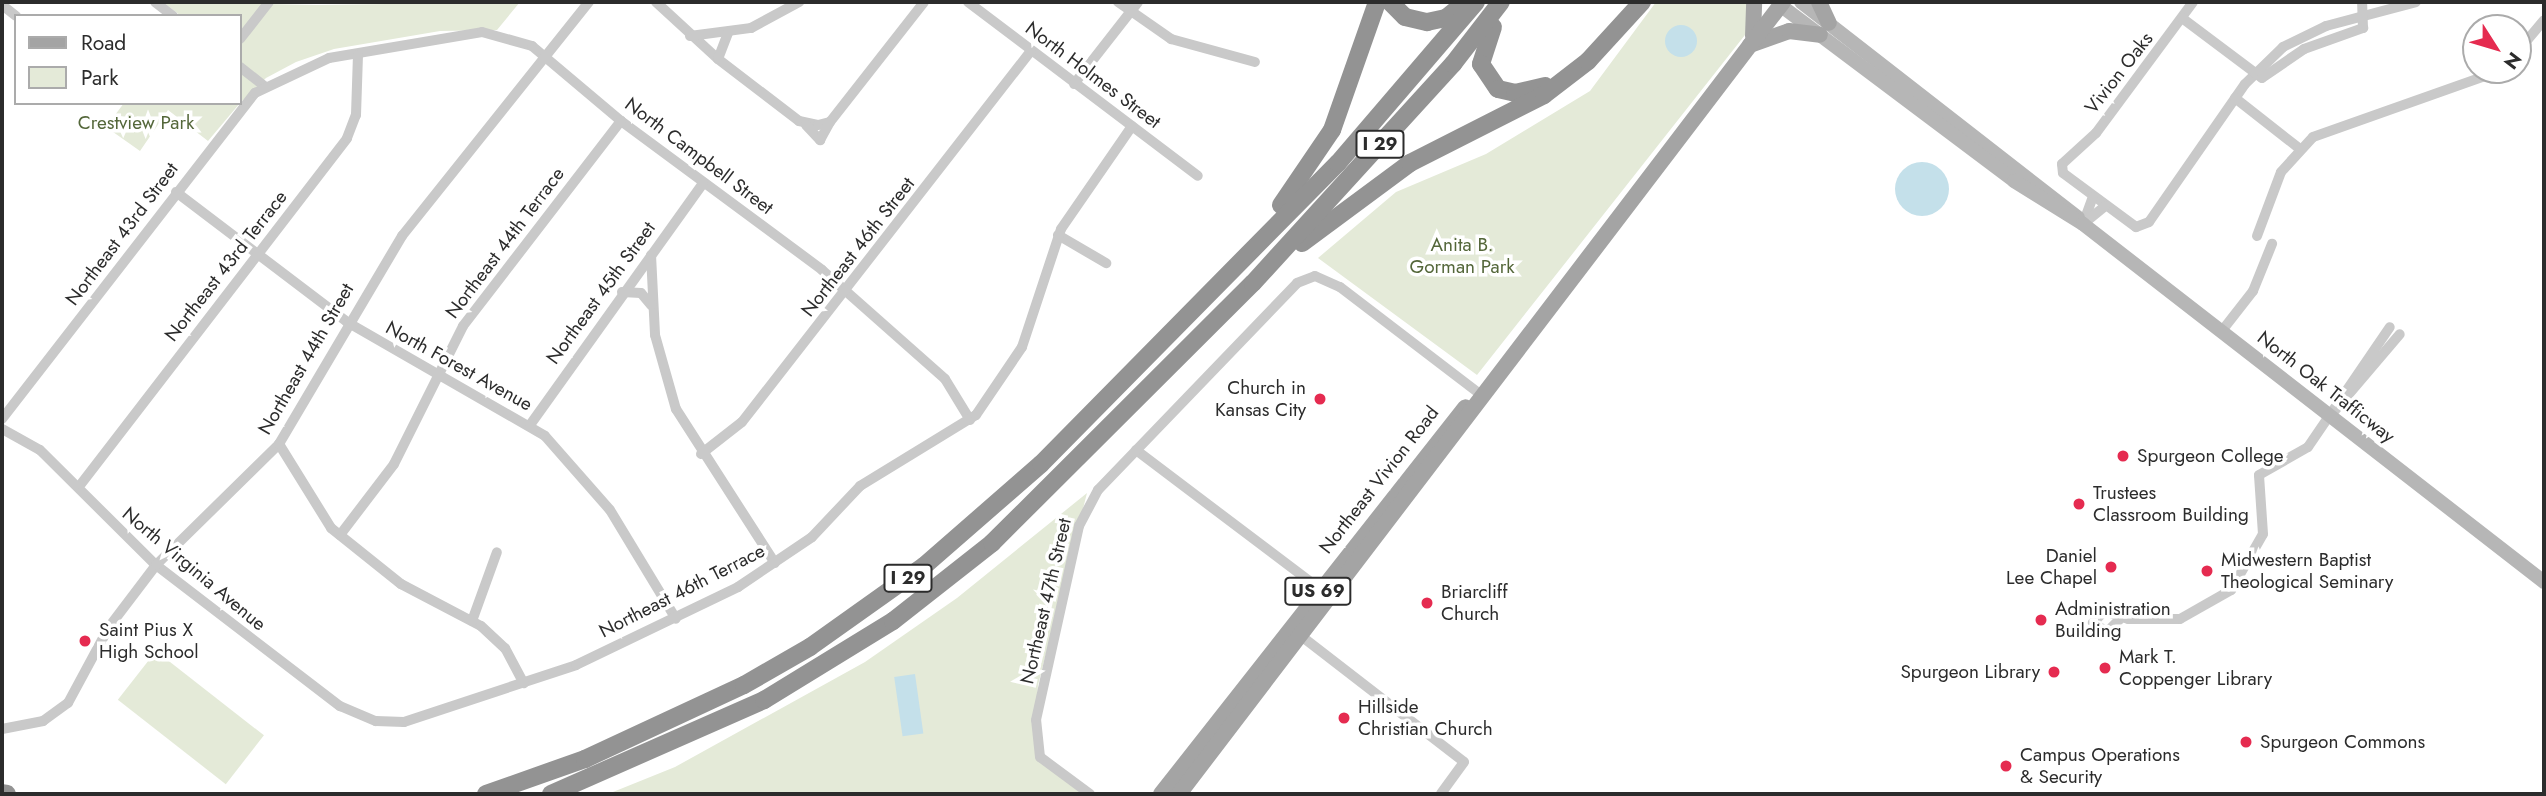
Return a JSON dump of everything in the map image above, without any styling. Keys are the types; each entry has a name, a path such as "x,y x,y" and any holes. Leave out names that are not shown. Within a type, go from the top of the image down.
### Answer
{"highway":[{"path":"1252,248 1332,130 1377,2"},
{"path":"1390,2 1405,17 1427,22 1446,18 1466,2"},
{"name":"I 29","path":"486,794 676,719 810,647 882,599 1041,464 1418,77 1476,2"},
{"name":"I 29","path":"551,794 691,738 893,621 992,543 1253,283 1453,64 1502,2"},
{"path":"1508,2 1484,40 1481,64 1498,89 1515,93 1549,84 1633,2"},
{"path":"1253,283 1381,181 1564,81 1643,2"},
{"path":"2,793 7,794"}],"main road":[{"path":"1750,45 1758,24 1754,2"},
{"name":"North Oak Trafficway","path":"1801,2 1824,29"},
{"path":"1750,45 1789,31 1824,29 1819,2"},
{"name":"Northeast Vivion Road","path":"1161,794 1452,442 1480,394 1780,3"},
{"name":"North Oak Trafficway","path":"1780,3 1824,29 2014,181 2083,224 2544,582"},
{"name":"Northeast Vivion Road","path":"1179,794 1296,632 1320,589 1444,428 1480,394"}],"street":[{"path":"155,2 170,14"},
{"path":"242,36 269,2"},
{"name":"Northeast 44th Street","path":"2,729 43,721 68,703 109,627 156,565 279,444 347,322 402,236 543,53 589,2"},
{"path":"656,2 690,36 806,125 820,140 830,122 924,2"},
{"path":"690,36 728,33 773,19 799,2"},
{"name":"North Holmes Street","path":"968,2 1198,176"},
{"path":"1118,2 1186,46 1255,62"},
{"path":"1074,84 1138,2"},
{"name":"Vivion Oaks","path":"2093,197 2063,173 2062,164 2096,132 2193,2"},
{"path":"2182,18 2256,74 2270,75 2304,49 2363,28 2366,15 2362,2"},
{"path":"2083,224 2093,197 2136,227 2149,222 2235,98 2283,47 2366,15 2416,2"},
{"path":"2532,34 2544,20"},
{"name":"North Campbell Street","path":"358,55 482,32 521,40 543,53 621,121 847,290 945,379 970,419"},
{"path":"719,59 728,33"},
{"name":"Northeast 46th Street","path":"701,454 742,422 1031,51"},
{"name":"Northeast 43rd Street","path":"2,419 176,192 264,86 329,58 358,55"},
{"name":"Northeast 43rd Terrace","path":"81,484 347,138 356,115 358,55"},
{"path":"242,69 264,86"},
{"path":"2257,236 2281,172 2300,149 2337,127 2462,84"},
{"path":"2235,98 2300,149"},
{"name":"Northeast 44th Terrace","path":"340,535 394,464 434,376 463,326 621,121"},
{"path":"806,125 830,122"},
{"name":"Northeast 46th Terrace","path":"376,721 404,722 524,683 676,619 775,564 812,537 860,486 970,419 1022,347 1058,236 1132,127"},
{"name":"Northeast 45th Street","path":"530,425 622,292 703,183"},
{"name":"North Forest Avenue","path":"176,192 347,322 434,376 530,425 610,510 676,619"},
{"path":"2083,224 2105,206"},
{"path":"1058,236 1107,263"},
{"path":"2221,332 2253,291 2272,244"},
{"path":"651,255 651,305 668,388 701,454 775,564"},
{"name":"Northeast 47th Street","path":"1090,794 1040,757 1036,720 1079,526 1098,490 1297,284 1315,276 1340,287 1480,394"},
{"path":"622,292 641,293 651,305"},
{"path":"2330,416 2390,327"},
{"path":"2121,618 2180,619 2231,590 2263,534 2259,475 2295,459 2400,334"},
{"name":"North Virginia Avenue","path":"2,429 40,450 81,484 156,565 340,706 376,721"},
{"path":"279,444 340,535 401,584 472,621 505,648 524,683"},
{"path":"1136,450 1320,589"},
{"path":"472,621 497,552"},
{"path":"1296,632 1464,762 1444,791"}],"green space":[{"name":"Crestview Park","path":"163,2 317,5 520,2 497,30 440,31 334,49 296,62 266,78 242,101 242,14 178,14"},
{"name":"Anita B. Gorman Park","path":"1656,2 1750,2 1756,21 1477,375 1318,258 1396,192 1486,154 1590,91"},
{"name":"Crestview Park","path":"122,105 238,105 208,141 168,110 140,151 106,127"},
{"path":"1087,493 1038,685 1036,720 1040,757 1083,794 608,794 675,767 865,662 957,598"},
{"path":"156,651 264,735 226,784 118,700"}],"water":[{"path":"1681,25 1692,30 1697,41 1692,52 1681,57 1670,52 1665,41 1670,30"},
{"path":"1922,162 1941,170 1949,189 1941,208 1922,216 1903,208 1895,189 1903,170"},
{"path":"915,674 923,733 903,736 894,677"}],"place":[{"name":"Church in Kansas City","path":"1320,399"},
{"name":"Spurgeon College","path":"2123,456"},
{"name":"Trustees Classroom Building","path":"2079,504"},
{"name":"Daniel Lee Chapel","path":"2111,567"},
{"name":"Midwestern Baptist Theological Seminary","path":"2207,571"},
{"name":"Briarcliff Church","path":"1427,603"},
{"name":"Administration Building","path":"2041,620"},
{"name":"Saint Pius X High School","path":"85,641"},
{"name":"Mark T. Coppenger Library","path":"2105,668"},
{"name":"Spurgeon Library","path":"2054,672"},
{"name":"Hillside Christian Church","path":"1344,718"},
{"name":"Spurgeon Commons","path":"2246,742"},
{"name":"Campus Operations & Security","path":"2006,766"}]}
